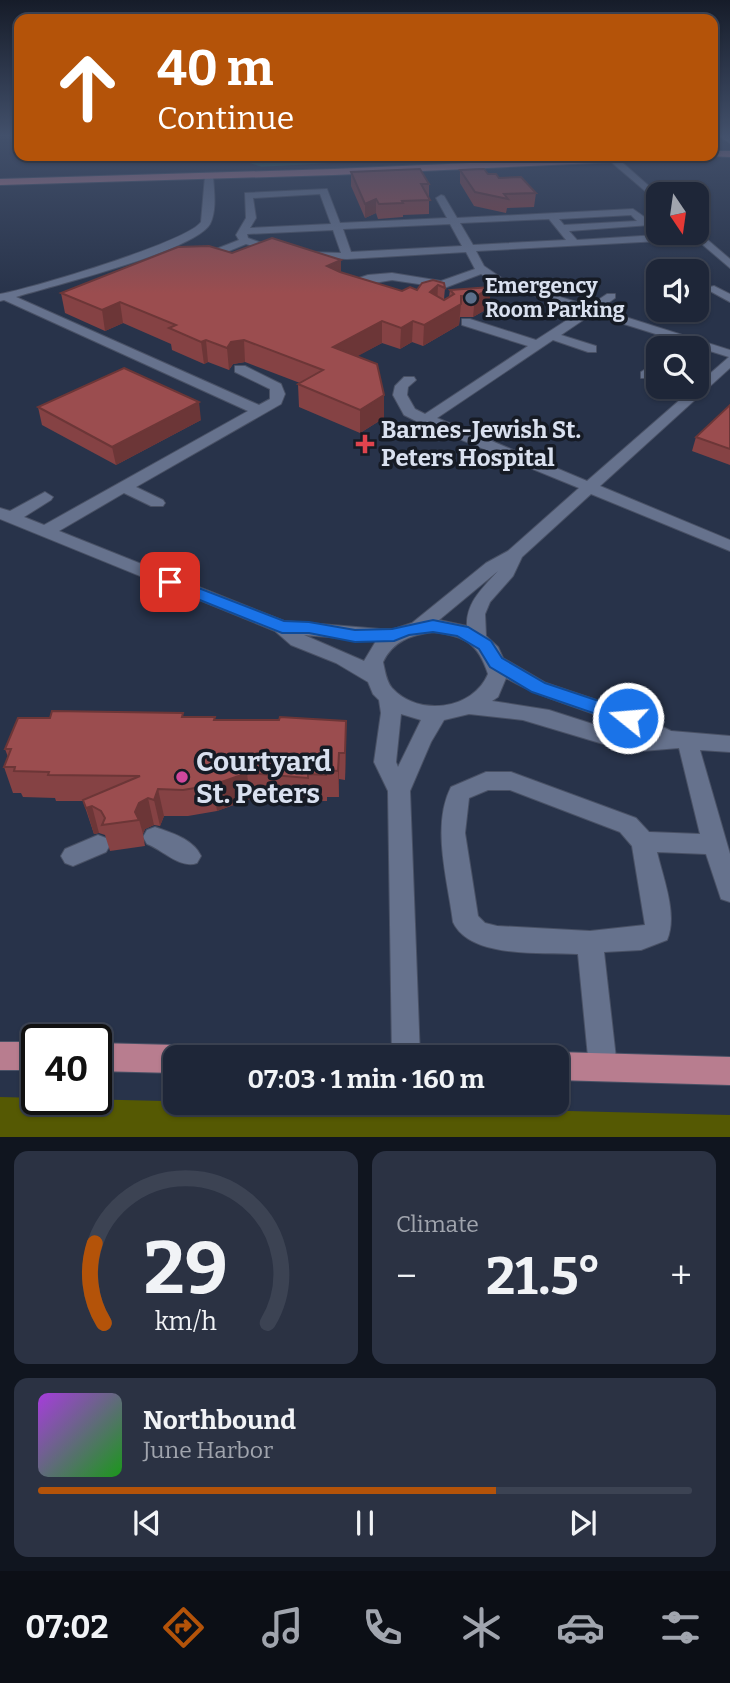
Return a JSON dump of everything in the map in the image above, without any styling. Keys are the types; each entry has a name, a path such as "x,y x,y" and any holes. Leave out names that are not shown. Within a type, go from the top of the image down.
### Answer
{"main road":[{"path":"0,1056 21,1056"},
{"path":"112,1057 163,1059"},
{"path":"569,1067 730,1071"}],"street":[{"path":"2,297 187,238 204,225 210,214 209,188"},
{"path":"244,236 251,218 248,195 324,191 347,256"},
{"path":"441,198 467,249 483,270 509,286 730,354"},
{"path":"191,257 214,254 244,236 336,226 633,212 646,223 562,228"},
{"path":"552,216 574,243"},
{"path":"244,236 289,253 317,257 646,238"},
{"path":"709,245 730,265"},
{"path":"421,296 467,273 483,270"},
{"path":"342,287 364,278 385,275 404,275 442,285"},
{"path":"714,289 730,299"},
{"path":"425,420 611,296"},
{"path":"2,297 258,410"},
{"path":"43,314 58,307"},
{"path":"466,321 539,345"},
{"path":"552,336 592,349"},
{"path":"419,627 492,567 514,555 730,361"},
{"path":"44,532 276,401 277,390 268,382 240,369"},
{"path":"409,380 402,386 400,395 410,412 425,420 730,546"},
{"path":"124,486 157,503"},
{"path":"6,516 45,497"},
{"path":"6,516 282,627 298,640 343,658 374,677"},
{"path":"477,639 476,614 482,600 508,572 514,555"},
{"path":"282,627 309,628 355,636 394,635 419,627 448,627 477,639 485,645 496,663 498,676 487,697 472,707"},
{"path":"394,635 377,651 373,662 374,677 377,685 389,698 412,711 437,714 472,707 549,718 630,744 677,741 730,744"},
{"path":"496,663 539,688 628,718 677,741 730,891"},
{"path":"389,698 391,713 385,762 399,792 406,1045"},
{"path":"399,792 414,762 418,743 437,714"},
{"path":"486,781 511,781 628,825 643,842 658,915 658,932 645,940 604,937 590,943 497,937 478,933 466,922 453,833 459,793 486,781"},
{"path":"155,837 169,842 189,856"},
{"path":"643,842 715,844"},
{"path":"73,856 98,845"},
{"path":"590,943 603,1068"}],"shaded area":[{"path":"0,1097 21,1098 21,1115 112,1115 112,1100 163,1101 163,1115 569,1115 569,1111 730,1115 730,1137 0,1137"}],"building":[{"path":"358,188 423,188 430,200 379,204 376,199 365,204"},
{"path":"472,188 531,188 536,193 504,194 508,199 475,192"},
{"path":"272,238 341,260 327,266 340,272 402,291 410,287 417,290 422,283 433,280 444,283 445,288 438,285 430,292 444,300 454,294 450,290 491,287 475,297 461,296 461,304 424,325 413,321 401,328 382,321 333,347 377,364 384,395 360,410 298,384 323,370 244,340 231,342 227,348 206,340 201,342 169,328 176,325 120,302 102,310 61,293 178,247 209,246 232,253"},
{"path":"124,368 199,402 112,447 38,407"},
{"path":"730,405 730,449 696,437"},
{"path":"52,711 183,713 182,717 215,717 214,720 279,720 280,717 346,721 345,753 339,753 338,771 326,770 326,775 308,774 308,778 247,773 213,785 183,790 158,789 154,800 148,798 139,803 135,812 139,820 102,825 105,818 101,811 92,806 86,808 83,800 140,776 48,775 49,772 14,771 15,767 4,767 11,749 5,749 18,718 50,718"}],"place":[{"name":"Emergency Room Parking","path":"471,298"},
{"name":"Barnes-Jewish St. Peters Hospital","path":"365,444"},
{"name":"Courtyard St. Peters","path":"182,777"}],"route":[{"path":"170,582 282,627 309,628 355,636 394,635 419,627 433,626 462,631 485,645 496,663 539,688 628,718"}]}
